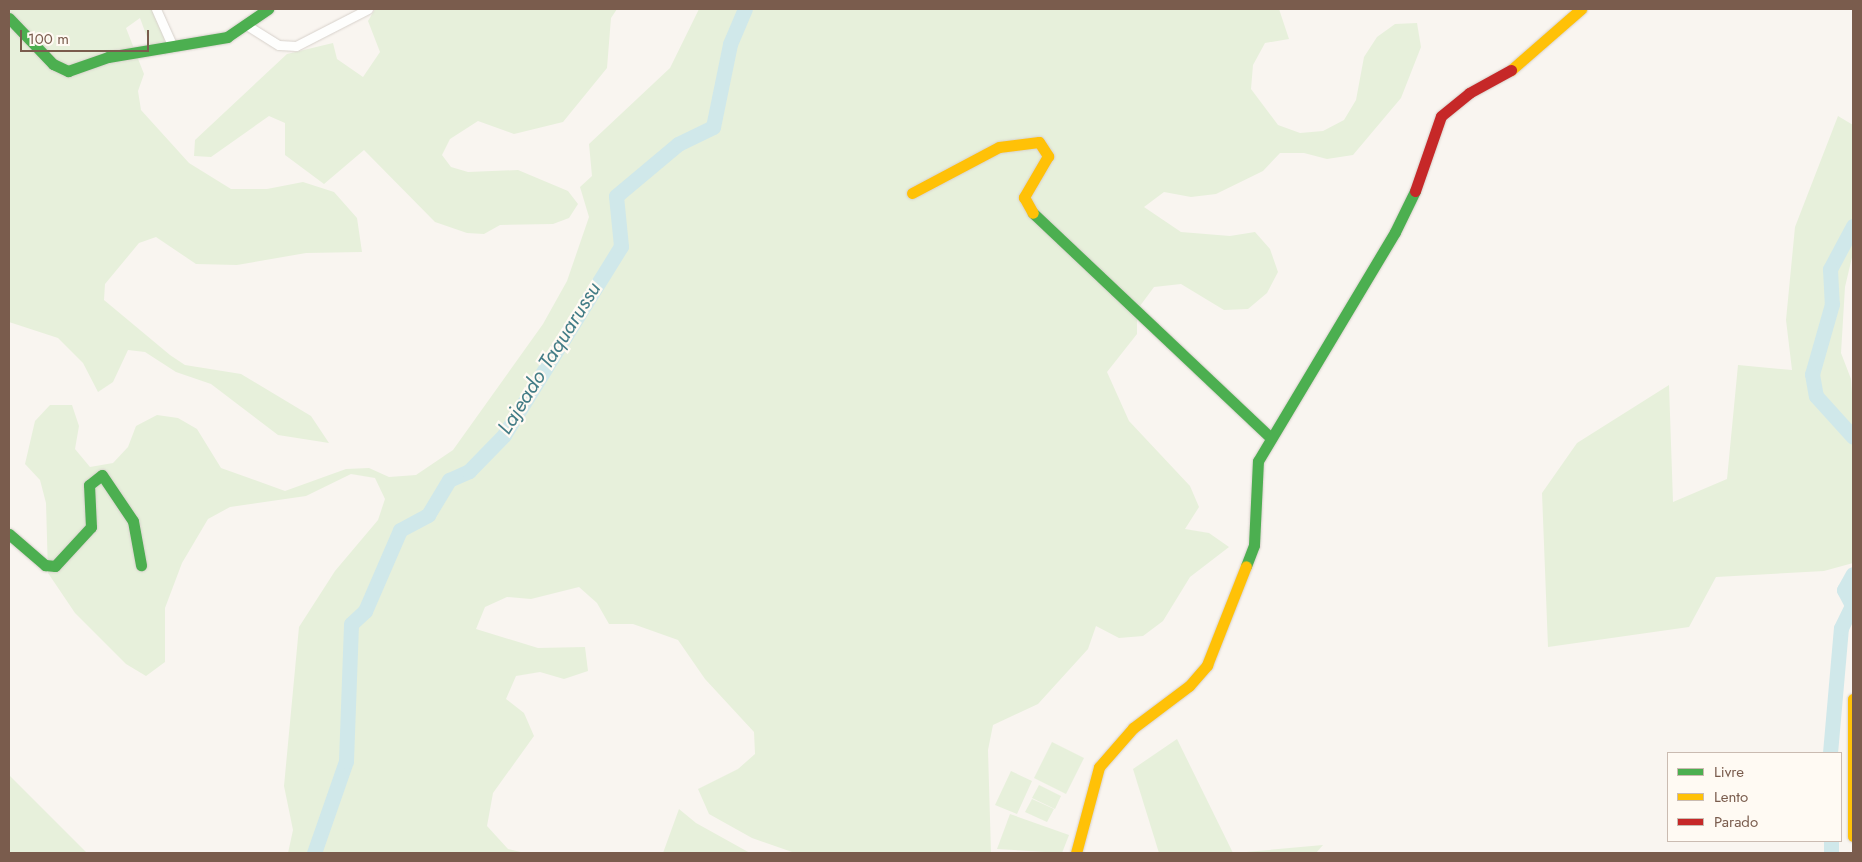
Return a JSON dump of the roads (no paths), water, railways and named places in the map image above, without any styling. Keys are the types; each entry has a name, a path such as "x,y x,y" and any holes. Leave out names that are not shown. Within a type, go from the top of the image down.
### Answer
{"street":[{"path":"156,9 173,47"},
{"path":"9,18 61,70 227,38 248,26 268,9"},
{"path":"248,26 279,45 296,46 368,9"},
{"path":"1076,853 1088,799 1104,760 1133,728 1189,686 1208,665 1254,545 1258,461 1270,437 1314,372 1395,232 1416,188 1441,116 1469,92 1506,75 1581,9"},
{"path":"912,193 999,147 1039,142 1048,156 1024,197 1026,206 1270,437"},
{"path":"9,534 45,565 55,566 91,528 89,485 102,474 133,521 141,565"},
{"path":"1853,699 1853,836"}],"waterway":[{"name":"Lajeado Taquarussu","path":"314,853 346,761 351,624 365,611 400,530 428,515 449,480 469,471 504,435 621,246 616,196 678,144 713,127 730,44 745,9"},
{"path":"1853,226 1830,269 1832,304 1812,374 1816,396 1853,437"},
{"path":"1830,752 1841,628 1852,605 1844,590 1853,574"},
{"path":"1831,842 1831,853"}]}
